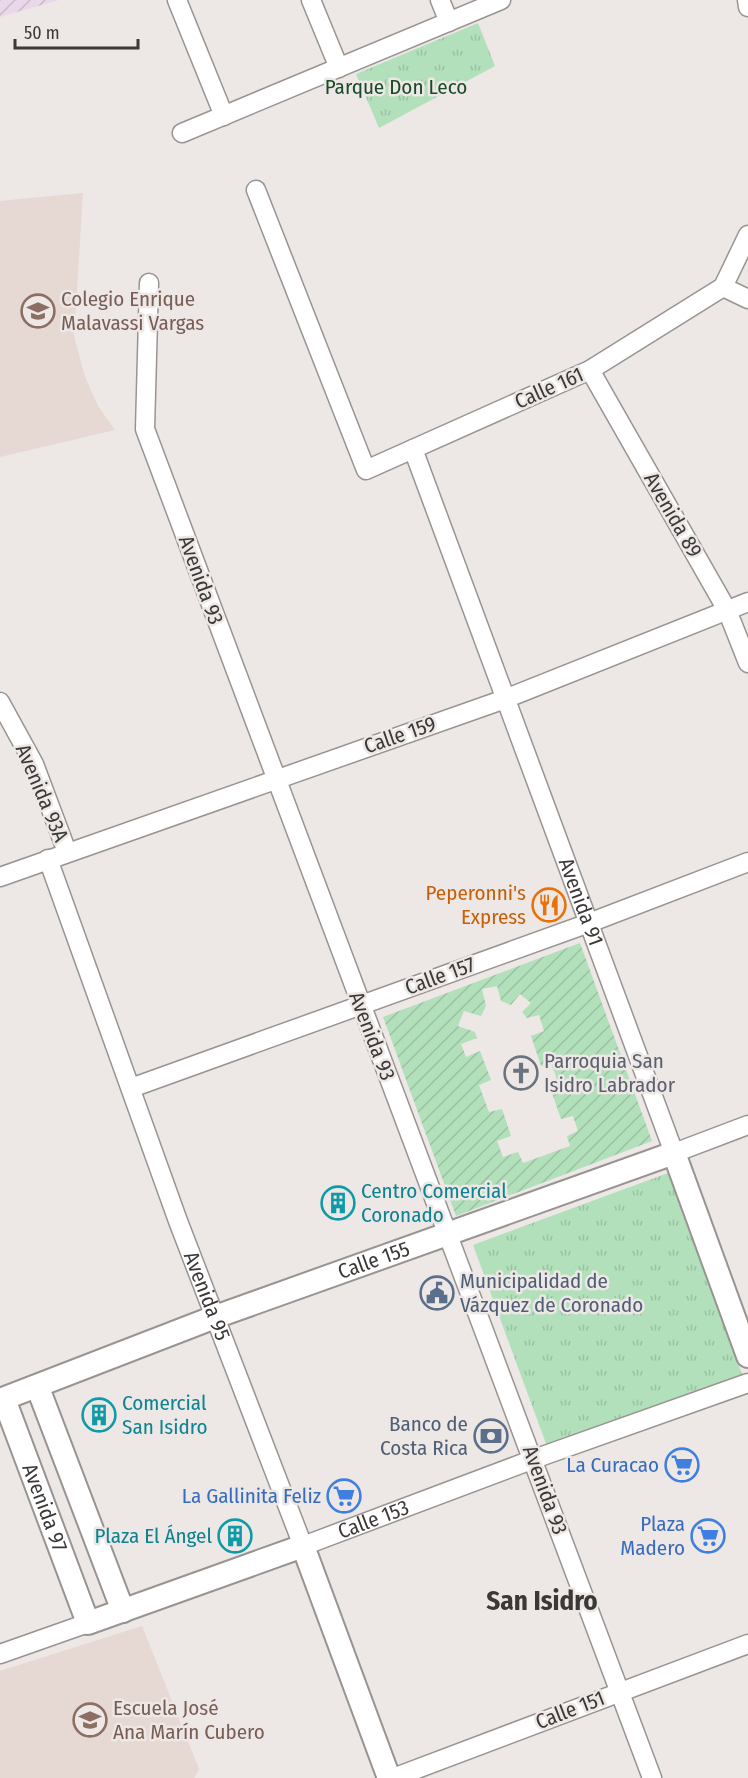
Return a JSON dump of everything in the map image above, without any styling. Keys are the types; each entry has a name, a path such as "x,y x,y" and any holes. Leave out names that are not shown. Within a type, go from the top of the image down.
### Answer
{"main road":[{"name":"Calle 155","path":"1,1397 38,1388 215,1317 674,1153"},
{"name":"Avenida 91","path":"674,1153 748,1356"},
{"name":"Avenida 97","path":"38,1388 123,1611"},
{"name":"Avenida 97","path":"1,1397 88,1623"},
{"name":"Calle 153","path":"88,1623 303,1545"},
{"name":"Avenida 95","path":"303,1545 391,1778"}],"street":[{"path":"177,0 224,116"},
{"path":"311,0 339,68"},
{"path":"440,0 449,22"},
{"path":"182,133 501,0"},
{"path":"747,0 748,7"},
{"name":"Calle 161","path":"256,190 366,470 590,370 723,287"},
{"path":"748,236 723,287 748,299"},
{"name":"Avenida 93","path":"149,283 145,429 274,778 534,1459 652,1778"},
{"name":"Avenida 89","path":"590,370 727,610 748,663"},
{"name":"Avenida 91","path":"413,449 674,1153"},
{"name":"Calle 159","path":"48,859 505,699 748,602"},
{"name":"Avenida 93A","path":"0,702 34,764 67,852"},
{"path":"0,877 48,859"},
{"name":"Avenida 95","path":"48,859 215,1317 303,1545"},
{"name":"Calle 157","path":"131,1088 589,923 748,862"},
{"name":"Calle 155","path":"674,1153 748,1125"},
{"name":"Calle 153","path":"303,1545 748,1383"},
{"name":"Calle 153","path":"0,1654 88,1623"},
{"name":"Calle 151","path":"391,1778 748,1644"}],"shaded area":[{"path":"0,0 59,0 0,17"},
{"name":"Colegio Enrique Malavassi Vargas","path":"83,193 74,336 85,377 98,406 115,430 0,457 0,201"},
{"name":"Escuela José Ana Marín Cubero","path":"142,1626 199,1769 194,1778 0,1778 0,1671"}],"green space":[{"name":"Parque Don Leco","path":"478,23 495,66 379,128 356,74"},
{"path":"580,943 652,1141 456,1216 383,1017","holes":["497,986 501,1001 511,1005 520,994 531,1003 522,1012 527,1018 539,1015 544,1031 531,1036 541,1066 551,1063 561,1090 552,1093 561,1119 573,1116 578,1131 567,1136 570,1146 523,1163 518,1152 503,1157 497,1141 511,1136 502,1109 489,1112 479,1085 491,1080 480,1051 466,1057 461,1044 477,1038 475,1032 458,1026 464,1011 481,1016 486,1006 482,989"]},
{"path":"668,1173 743,1377 548,1449 473,1245"}],"place":[{"name":"Colegio Enrique Malavassi Vargas","path":"38,311"},
{"name":"Peperonni's Express","path":"549,905"},
{"name":"Parroquia San Isidro Labrador","path":"521,1073"},
{"name":"Centro Comercial Coronado","path":"338,1203"},
{"name":"Municipalidad de Vázquez de Coronado","path":"437,1293"},
{"name":"Comercial San Isidro","path":"99,1415"},
{"name":"Banco de Costa Rica","path":"491,1436"},
{"name":"La Curacao","path":"682,1465"},
{"name":"La Gallinita Feliz","path":"344,1496"},
{"name":"Plaza El Ángel","path":"235,1536"},
{"name":"Plaza Madero","path":"708,1536"},
{"name":"Escuela José Ana Marín Cubero","path":"90,1720"}],"district":[{"name":"San Isidro","path":"542,1601"}]}
